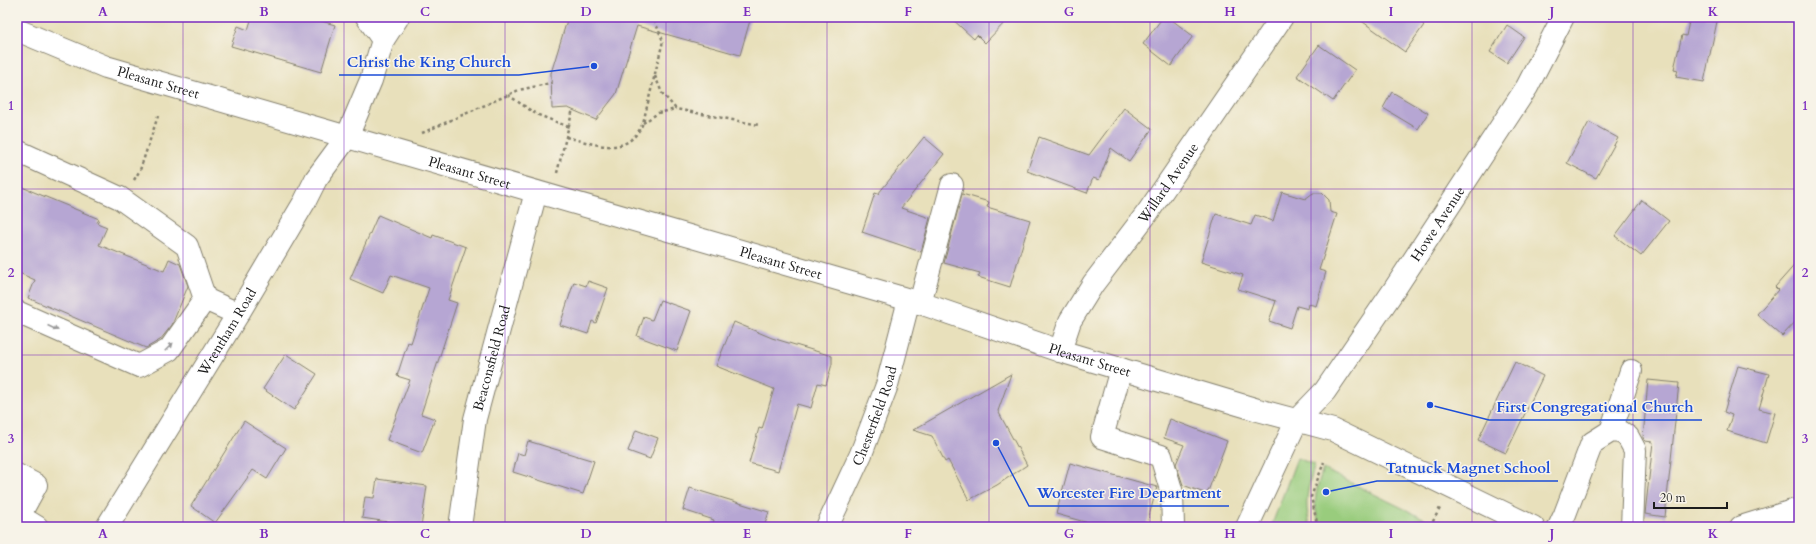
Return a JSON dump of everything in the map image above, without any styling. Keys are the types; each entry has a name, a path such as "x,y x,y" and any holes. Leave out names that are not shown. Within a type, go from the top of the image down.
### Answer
{"street":[{"path":"367,17 383,40"},
{"name":"Wrentham Road","path":"107,527 238,314 305,202 316,179 347,137 371,80 383,40 398,17"},
{"name":"Willard Avenue","path":"1060,351 1070,321 1093,284 1148,212 1282,17"},
{"name":"Howe Avenue","path":"1247,527 1297,420 1325,391 1394,290 1527,87 1563,17"},
{"name":"Pleasant Street","path":"17,30 106,67 914,302 1060,351 1258,410 1333,430 1533,527"},
{"path":"17,152 120,198 187,246 205,299 238,314"},
{"name":"Chesterfield Road","path":"827,527 861,454 887,385 952,185"},
{"name":"Beaconsfield Road","path":"460,527 475,419 536,192"},
{"path":"17,312 139,366 169,350 205,299"},
{"path":"1121,369 1102,437 1161,456 1172,493 1173,526"},
{"path":"1611,431 1631,371"},
{"path":"1559,527 1592,443 1611,431 1621,432 1628,437 1635,450 1632,527"},
{"path":"17,475 36,485 19,516 37,527"},
{"path":"1741,527 1799,509"}],"path":[{"path":"566,137 614,146 624,145 632,140 643,123 663,41 654,19"},
{"path":"654,76 662,93 676,109"},
{"path":"420,134 508,95 538,84 551,83"},
{"path":"508,95 536,114 569,127"},
{"path":"556,175 574,109"},
{"path":"643,123 658,113 676,109 759,125"},
{"path":"132,183 140,170 158,116"},
{"path":"1318,527 1311,497 1324,462"}],"green space":[{"path":"1297,458 1315,465 1307,496 1307,511 1311,527 1271,527"},
{"path":"1323,469 1427,520 1424,527 1321,527 1315,505 1318,484"}],"building":[{"path":"252,17 308,17 335,25 321,72 231,46 238,26 248,30"},
{"path":"568,17 751,17 740,55 637,26 616,94 596,120 568,108 552,109 551,73"},
{"path":"950,17 1010,17 985,43 977,35 974,39"},
{"path":"1163,17 1168,17 1193,36 1171,66 1143,44"},
{"path":"1356,17 1414,17 1424,25 1405,52"},
{"path":"1690,17 1718,17 1704,82 1676,77 1678,70 1674,69 1682,35 1686,36"},
{"path":"1507,25 1524,37 1507,63 1490,52"},
{"path":"1319,45 1355,70 1333,101 1297,76"},
{"path":"1392,92 1428,113 1418,129 1383,108"},
{"path":"1124,108 1152,129 1129,161 1111,148 1099,180 1093,178 1087,193 1027,171 1039,137 1089,155"},
{"path":"1589,122 1618,138 1596,178 1567,163"},
{"path":"924,137 944,154 901,208 930,218 921,252 862,232 875,193 878,194"},
{"path":"17,185 99,219 97,223 107,227 99,245 164,271 169,259 180,264 188,286 172,325 160,340 146,348 28,298 35,280 17,272"},
{"path":"1282,192 1305,199 1313,193 1322,193 1329,200 1330,212 1337,214 1319,270 1326,272 1316,306 1309,304 1308,309 1297,306 1290,328 1269,321 1276,301 1238,289 1243,275 1201,262 1216,214 1251,225 1255,215 1273,221"},
{"path":"962,194 989,202 987,207 1030,220 1010,287 978,277 980,273 944,263"},
{"path":"1642,200 1669,221 1641,256 1615,236"},
{"path":"378,215 432,238 433,235 466,247 448,300 457,303 421,414 435,419 422,453 387,440 410,380 397,376 408,342 411,343 429,288 391,275 383,293 350,279"},
{"path":"1799,260 1799,318 1782,336 1757,314 1778,290 1775,287"},
{"path":"588,281 608,288 596,323 592,321 588,334 560,325 574,282 586,286"},
{"path":"660,300 691,311 677,351 637,336 644,317 652,320"},
{"path":"734,322 772,338 832,356 832,364 826,385 818,383 811,408 797,404 778,471 749,463 759,428 762,429 774,389 716,366"},
{"path":"286,354 317,374 294,410 263,389"},
{"path":"1515,362 1543,376 1506,453 1478,440"},
{"path":"1738,366 1769,374 1759,409 1775,413 1766,443 1727,431 1732,415 1724,412"},
{"path":"1011,374 998,411 1027,465 997,485 969,500 948,460 945,462 932,436 913,430"},
{"path":"1648,380 1679,383 1665,517 1645,514 1653,442 1645,441 1643,438"},
{"path":"1170,419 1227,441 1207,494 1183,485 1176,464 1184,445 1164,438"},
{"path":"244,421 286,448 267,479 253,470 215,523 191,506"},
{"path":"636,430 658,438 650,459 628,451"},
{"path":"528,441 594,461 583,494 513,472 518,453 524,455"},
{"path":"1070,463 1157,487 1146,527 1103,527 1056,514"},
{"path":"377,479 427,486 421,527 362,518 365,497 374,498"},
{"path":"690,488 769,512 764,527 712,527 714,520 683,510"}],"place":[{"name":"Christ the King Church","path":"594,66"},
{"name":"First Congregational Church","path":"1430,405"},
{"name":"Worcester Fire Department","path":"996,443"},
{"name":"Tatnuck Magnet School","path":"1326,492"}]}
